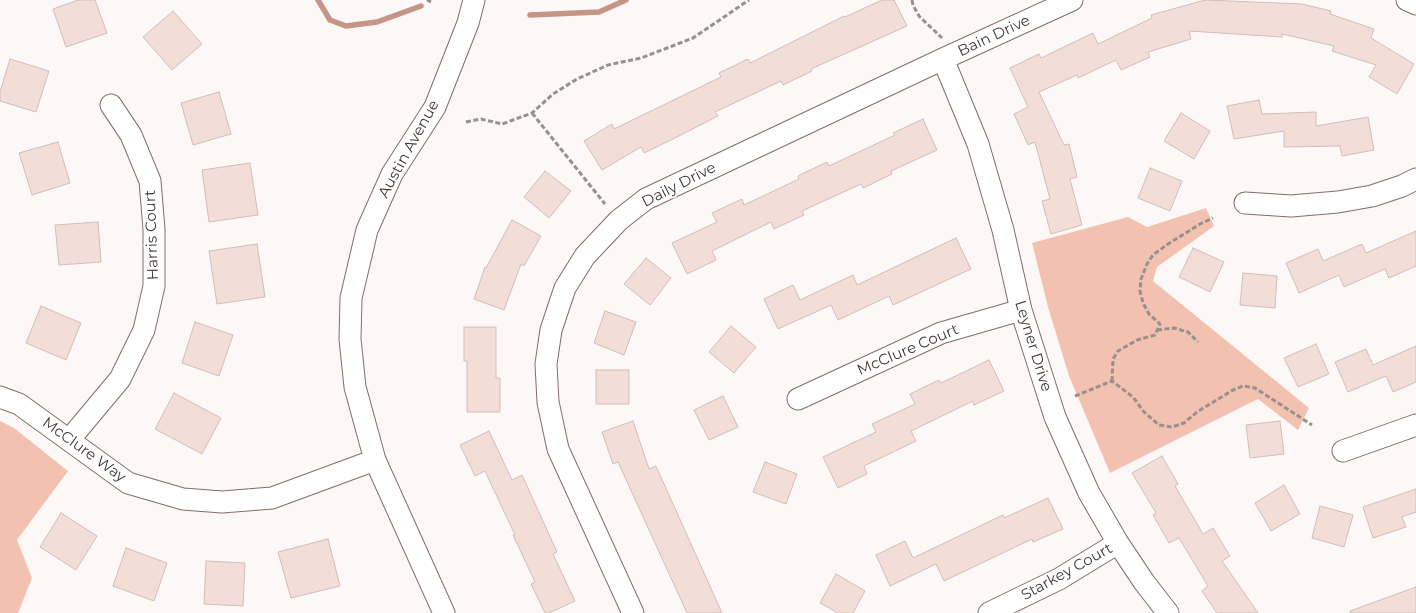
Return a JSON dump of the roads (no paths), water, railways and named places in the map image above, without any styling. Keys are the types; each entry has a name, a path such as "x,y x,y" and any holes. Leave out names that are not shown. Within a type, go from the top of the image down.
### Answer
{"street":[{"name":"Austin Avenue","path":"444,613 375,460 355,387 350,339 351,298 367,230 392,174 434,107 468,22 474,0"},
{"name":"Bain Drive","path":"943,59 1072,0"},
{"path":"1407,0 1416,4"},
{"name":"Leyner Drive","path":"943,59 978,144 1004,230 1021,310 1054,417 1088,493 1118,543 1144,582 1168,613"},
{"name":"Daily Drive","path":"633,613 558,449 548,402 546,364 551,330 565,288 585,256 619,220 646,199 943,59"},
{"name":"Harris Court","path":"69,440 120,379 144,330 154,286 154,229 150,182 131,135 111,105"},
{"path":"1245,203 1291,206 1338,202 1372,196 1416,179"},
{"name":"McClure Court","path":"798,399 941,333 1021,310"},
{"name":"McClure Way","path":"0,397 19,404 128,482 183,499 222,502 272,498 375,460"},
{"path":"1343,451 1416,425"},
{"name":"Starkey Court","path":"989,613 1059,579 1118,543"}],"waterway":[{"path":"318,0 330,20 346,26 377,22 421,6"},
{"path":"530,15 599,12 626,0"}]}
